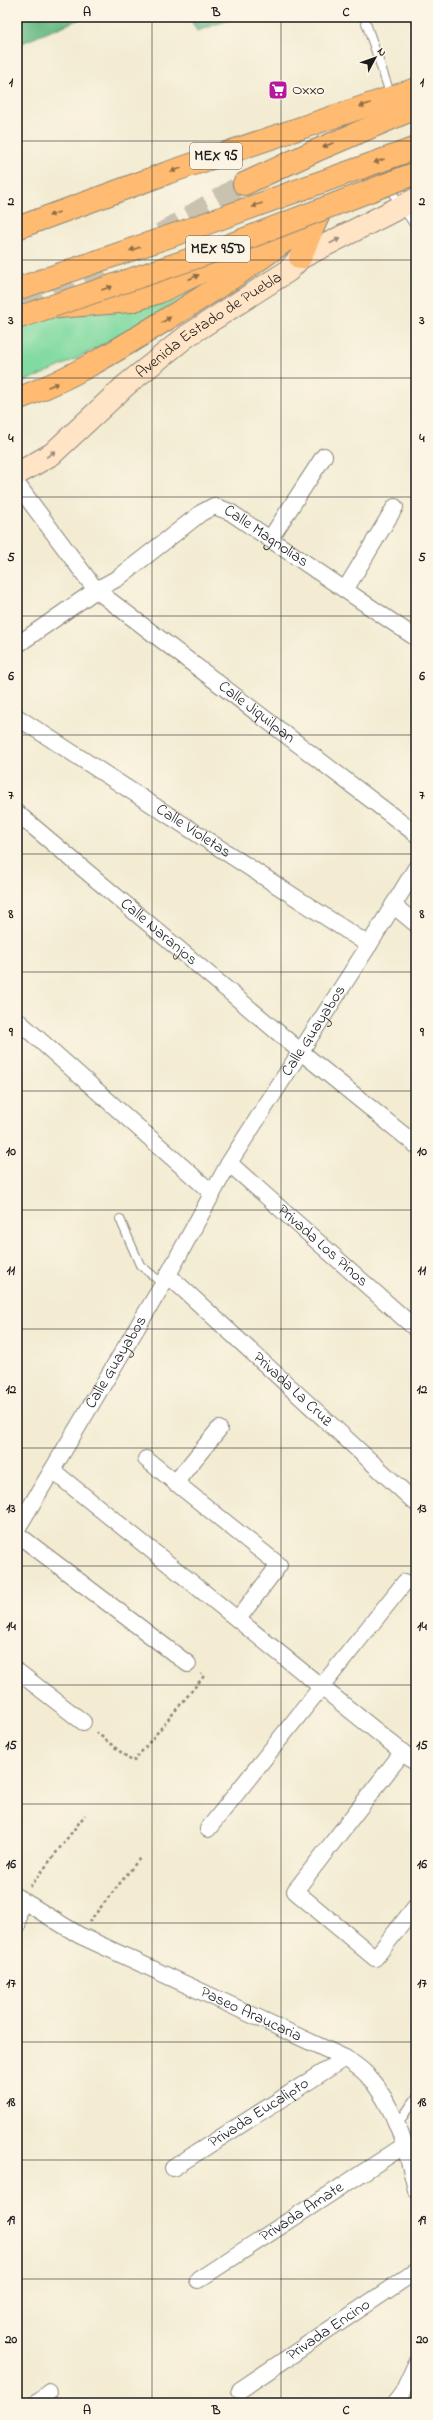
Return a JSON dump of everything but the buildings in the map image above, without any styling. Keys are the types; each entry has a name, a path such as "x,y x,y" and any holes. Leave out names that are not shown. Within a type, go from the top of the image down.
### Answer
{"main road":[{"name":"MEX 95","path":"17,228 167,173 391,97 416,90"},
{"path":"244,184 315,151 416,108"},
{"name":"MEX 95D","path":"17,289 188,230 416,148"},
{"path":"17,308 98,305 131,300 159,292 318,216 416,159"},
{"name":"MEX 95D","path":"17,318 206,254 416,173"},
{"path":"300,258 318,216"},
{"path":"17,399 56,384 119,350 231,280 318,216"}],"street":[{"name":"Avenida Estado de Puebla","path":"17,474 52,454 126,385 187,336 288,271 300,258 409,203"},
{"path":"270,539 324,456"},
{"name":"Calle Jiquilpan","path":"17,484 96,590 416,834"},
{"name":"Calle Magnolias","path":"96,590 118,578 201,513 214,506 230,512 416,638"},
{"path":"345,590 395,507"},
{"path":"17,645 96,590"},
{"name":"Calle Violetas","path":"17,717 369,945"},
{"name":"Calle Naranjos","path":"17,813 300,1051 416,1145"},
{"name":"Calle Guayabos","path":"17,1529 166,1280 229,1163 369,945 416,868"},
{"path":"393,905 416,924"},
{"path":"17,1020 212,1193"},
{"name":"Privada Los Pinos","path":"229,1163 416,1329"},
{"name":"Privada La Cruz","path":"166,1280 416,1503"},
{"path":"175,1483 219,1429"},
{"path":"146,1459 279,1564 238,1619"},
{"path":"52,1471 238,1619 416,1764"},
{"path":"17,1534 188,1664"},
{"path":"208,1829 405,1582"},
{"path":"17,1671 83,1722"},
{"path":"402,1753 296,1891 375,1958 416,1906"},
{"path":"17,1927 19,1898"},
{"name":"Paseo Araucaria","path":"19,1898 79,1935 345,2058 366,2074 386,2102 406,2145 416,2190"},
{"name":"Privada Eucalipto","path":"173,2168 345,2058"},
{"name":"Privada Amate","path":"198,2280 406,2145"},
{"name":"Privada Encino","path":"240,2390 416,2271"},
{"path":"395,2403 402,2394 416,2364"},
{"path":"36,2403 49,2392"}],"lane":[{"path":"364,17 391,97"},
{"path":"414,17 416,22"},
{"path":"382,178 409,203 416,227"},
{"path":"120,1219 140,1265 166,1280"},
{"path":"397,2126 416,2098"}],"path":[{"path":"83,1722 133,1762 204,1676 188,1664"},
{"path":"19,1898 85,1815"},
{"path":"86,1926 140,1858"}],"green space":[{"path":"17,17 85,17 17,45"},
{"path":"189,17 239,17 197,31"},
{"path":"204,285 90,352 66,364 17,384 17,324 21,321 151,305"}],"tunnel":[{"path":"161,234 244,184"},
{"path":"25,309 107,264"}],"place":[{"name":"Oxxo","path":"278,90"}]}
